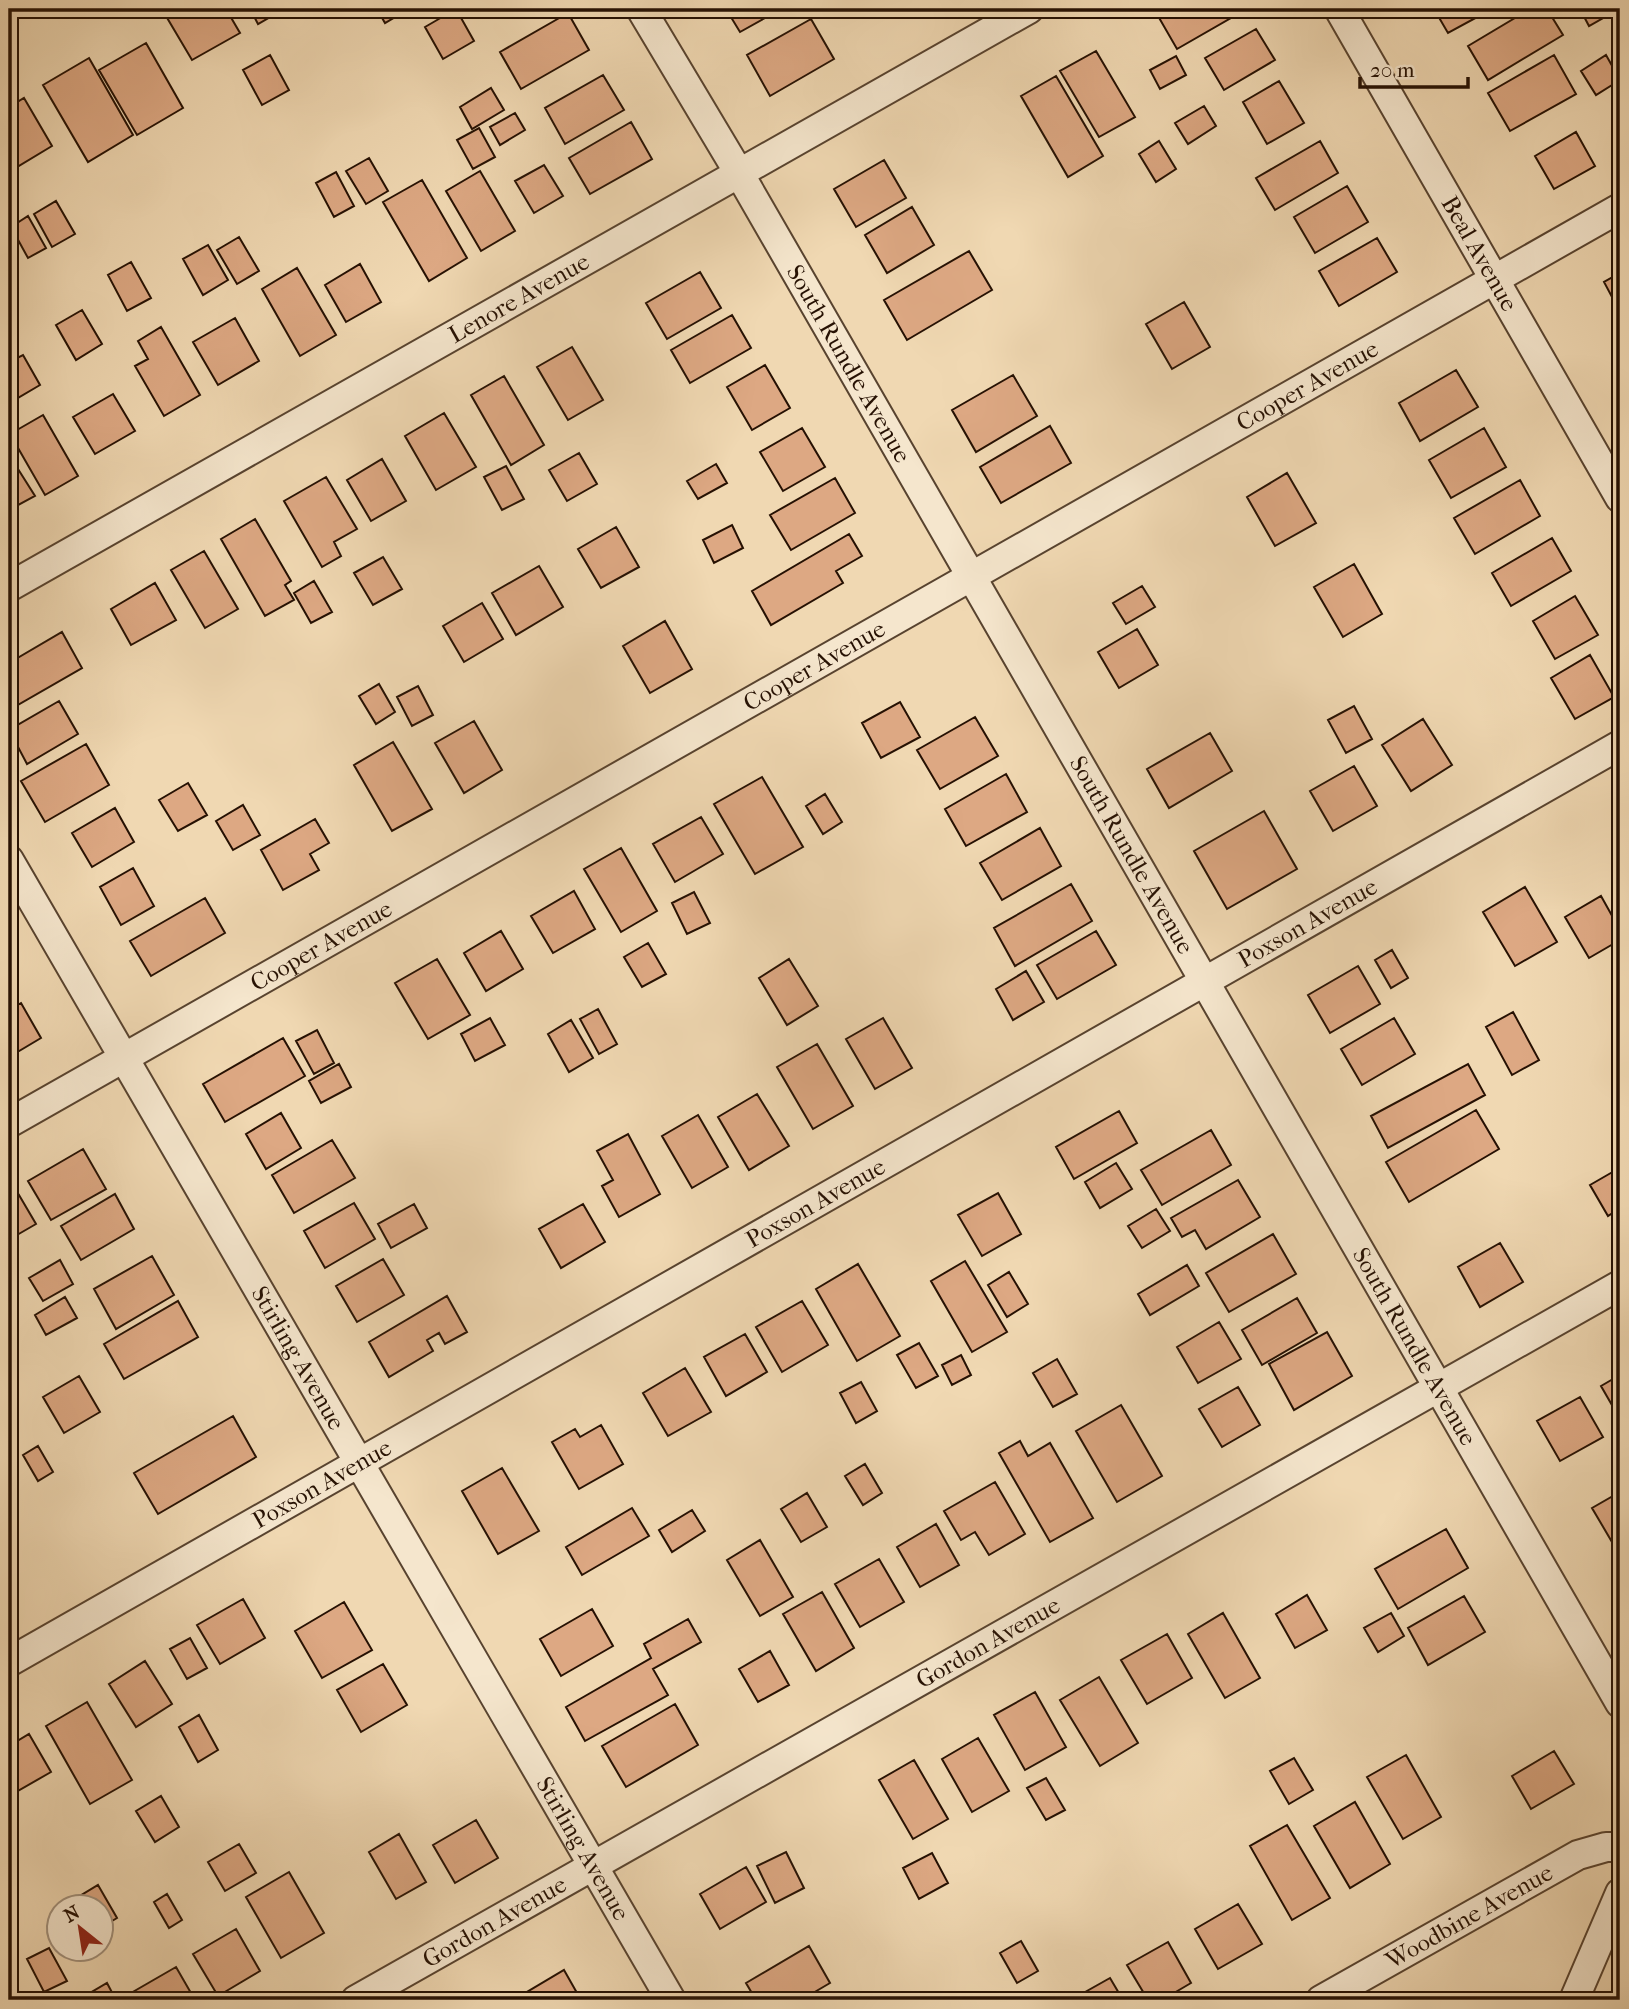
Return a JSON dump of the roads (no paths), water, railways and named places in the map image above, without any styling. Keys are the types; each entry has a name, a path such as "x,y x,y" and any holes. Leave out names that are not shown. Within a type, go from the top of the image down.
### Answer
{"street":[{"name":"South Rundle Avenue","path":"641,9 739,173 1620,1703"},
{"name":"Lenore Avenue","path":"9,587 1029,9"},
{"name":"Beal Avenue","path":"1339,9 1620,498"},
{"name":"Cooper Avenue","path":"9,1123 1620,208"},
{"name":"Poxson Avenue","path":"9,1662 1620,745"},
{"name":"Stirling Avenue","path":"9,860 671,2000"},
{"name":"Gordon Avenue","path":"356,2000 1620,1285"},
{"name":"Woodbine Avenue","path":"1321,2000 1578,1856 1606,1847 1620,1847"},
{"path":"1574,2000 1620,1893"}]}
